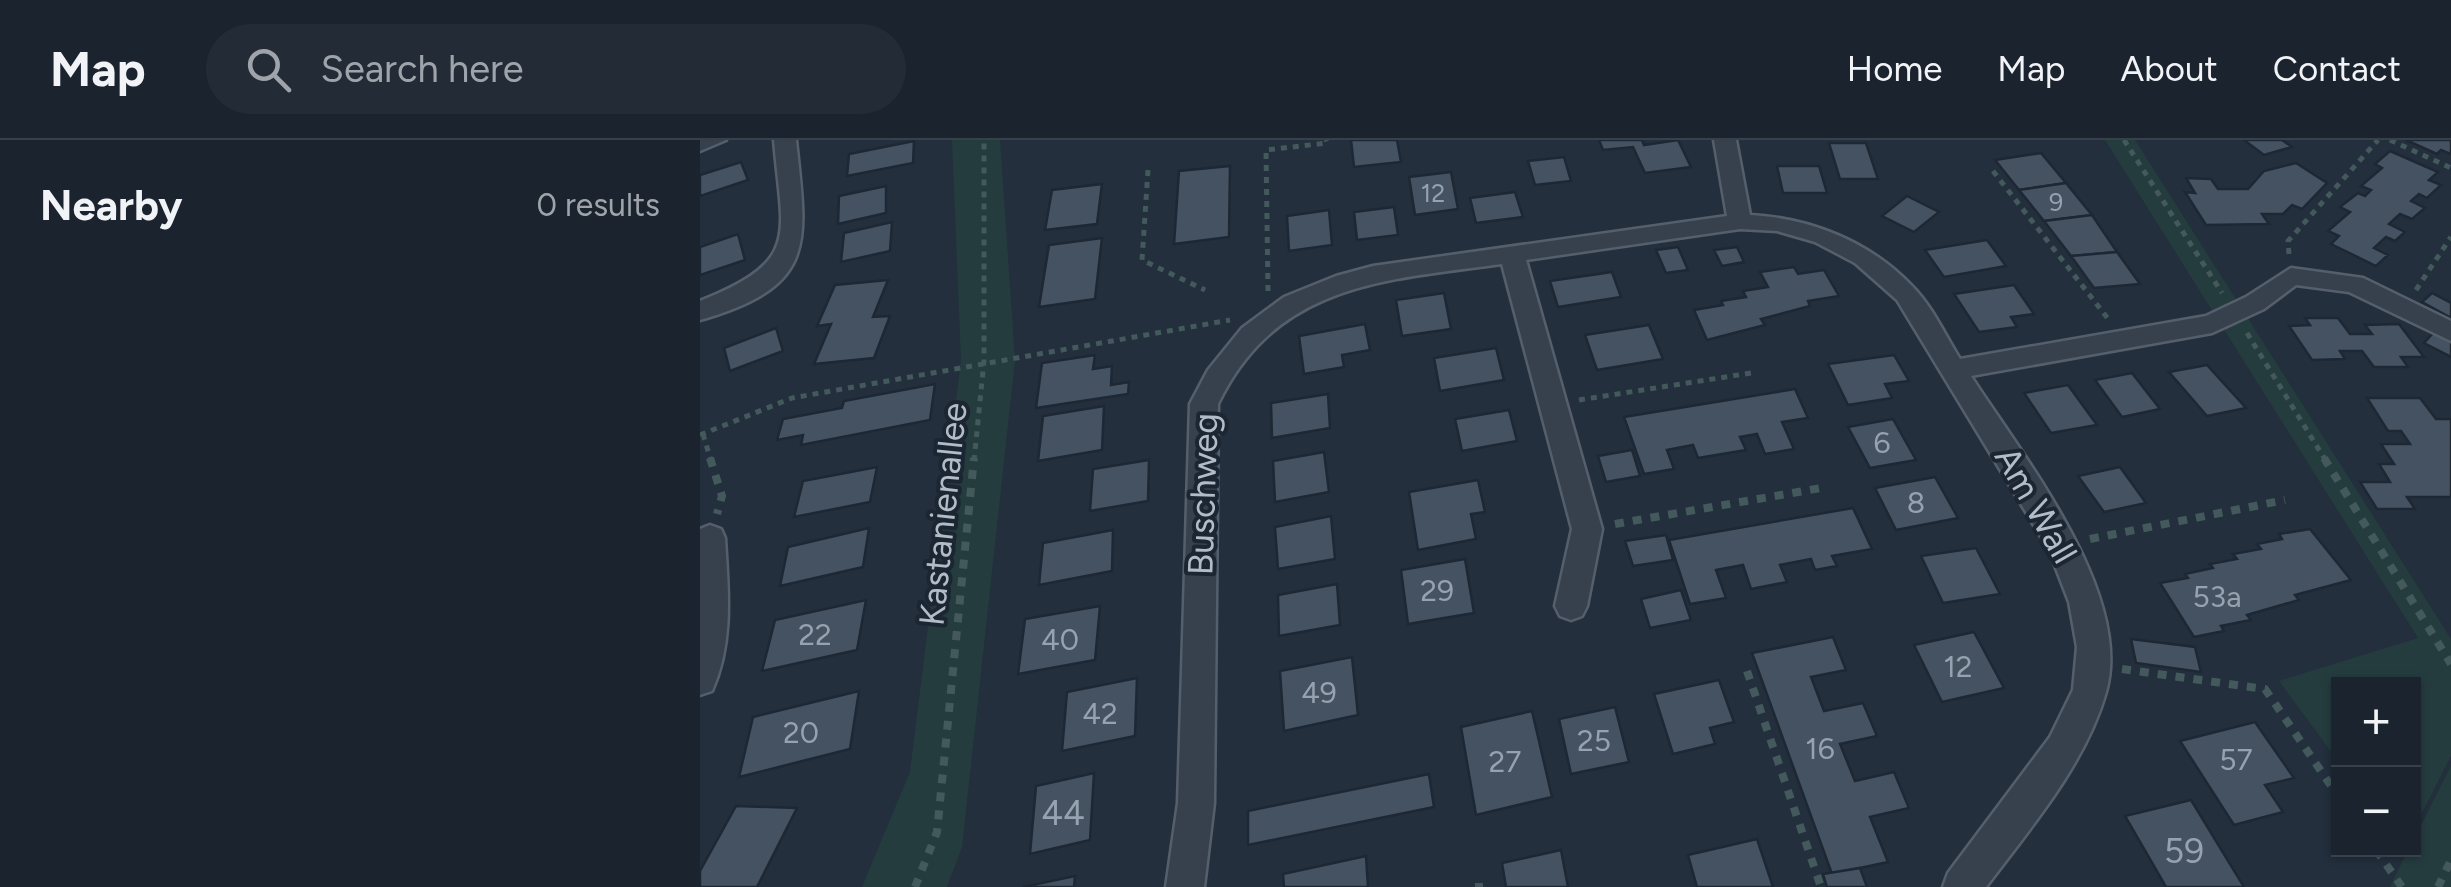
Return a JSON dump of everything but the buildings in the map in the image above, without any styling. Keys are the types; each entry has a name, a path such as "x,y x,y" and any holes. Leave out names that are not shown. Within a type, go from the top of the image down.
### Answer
{"street":[{"path":"700,145 715,140"},
{"path":"700,311 769,280 787,261 792,243 785,140"},
{"path":"1726,140 1740,222"},
{"name":"Buschweg","path":"1185,887 1196,803 1204,404 1217,372 1238,344 1300,298 1336,283 1740,222"},
{"name":"Am Wall","path":"1740,222 1778,224 1823,236 1864,257 1906,294 2062,544 2080,583 2094,664 2086,707 2057,757 1962,887"},
{"path":"1512,254 1588,528 1571,606"},
{"path":"1954,369 2212,324 2236,315 2291,276 2354,284 2451,332"},
{"path":"700,680 713,628 710,538"}],"path":[{"name":"Kastanienallee","path":"915,887 936,832 984,361 984,140"},
{"path":"710,538 722,496 702,434 792,398 1180,324 1269,319 1266,150 1327,143 1326,140"},
{"path":"2124,140 2451,664"},
{"path":"2291,276 2288,241 2378,140"},
{"path":"2390,140 2451,168"},
{"path":"1148,170 1142,260 1205,290"},
{"path":"1993,171 2125,340"},
{"path":"2404,308 2451,238"},
{"path":"1554,404 1751,372"},
{"path":"1588,528 1821,488"},
{"path":"2062,544 2285,500"},
{"path":"2094,664 2265,689 2331,786"},
{"path":"1746,671 1821,887"},
{"path":"2381,857 2402,887"},
{"path":"2438,887 2451,860"}],"green space":[{"path":"952,140 1000,140 1015,360 962,847 947,887 862,887 910,772 961,360"},
{"path":"2105,140 2135,140 2451,639 2451,756 2421,814 2421,677 2331,677 2331,752 2279,681 2418,638"},
{"path":"2451,766 2451,887 2390,887 2405,857 2421,857 2421,825"}]}
